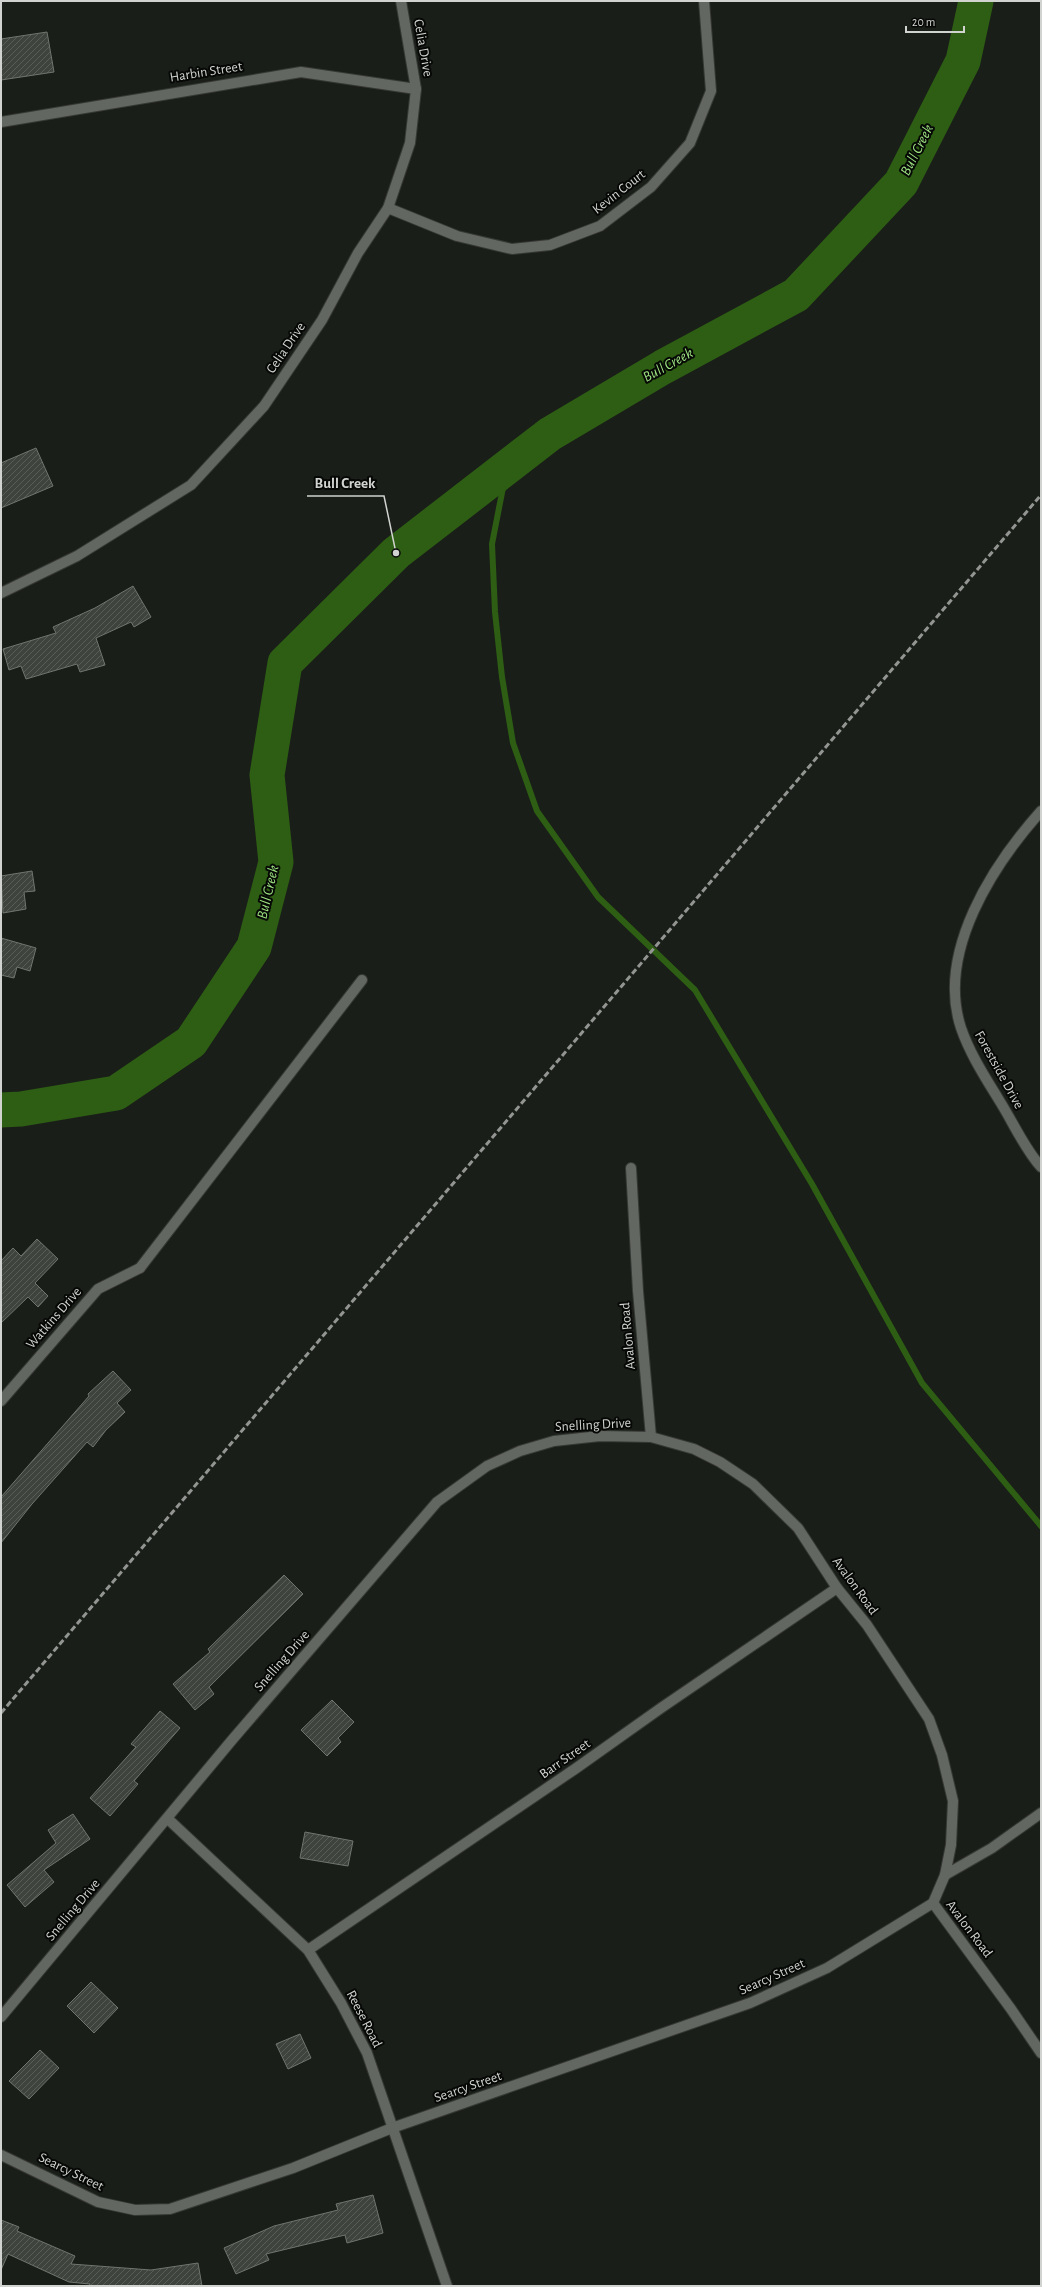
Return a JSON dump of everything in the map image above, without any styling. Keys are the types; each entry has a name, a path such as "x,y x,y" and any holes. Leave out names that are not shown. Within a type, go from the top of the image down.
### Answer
{"street":[{"name":"Celia Drive","path":"1,593 77,556 191,485 264,406 322,320 358,253 388,208 410,144 416,89 400,1"},
{"name":"Kevin Court","path":"388,208 457,236 512,249 550,245 600,226 651,187 690,142 711,92 704,1"},
{"name":"Harbin Street","path":"1,122 301,72 416,89"},
{"name":"Forestside Drive","path":"1041,811 1020,834 986,886 968,920 958,952 956,995 960,1027 971,1053 1041,1167"},
{"name":"Watkins Drive","path":"1,1401 98,1289 140,1268 362,980"},
{"name":"Avalon Road","path":"631,1168 638,1291 651,1437 694,1449 720,1462 753,1484 798,1528 837,1588 867,1626 929,1718 942,1755 953,1801 951,1845 945,1875 933,1903 1012,2009 1041,2053"},
{"name":"Snelling Drive","path":"1,2017 168,1819 232,1740 437,1502 486,1466 520,1451 554,1441 600,1436 651,1437"},
{"name":"Barr Street","path":"308,1950 576,1769 661,1708 837,1588"},
{"path":"945,1875 992,1848 1041,1813"},
{"name":"Reese Road","path":"168,1819 308,1950 342,2003 367,2053 447,2286"},
{"name":"Searcy Street","path":"1,2155 98,2202 135,2210 170,2209 293,2168 392,2128 750,2003 827,1968 933,1903"}],"building":[{"path":"47,32 54,72 1,80 1,39"},
{"path":"36,448 53,486 1,508 1,463"},
{"path":"133,586 151,617 134,627 131,622 96,638 105,665 80,672 77,664 26,679 21,666 9,670 3,649 56,633 53,627 95,608"},
{"path":"32,871 35,891 24,892 26,909 3,913 1,876"},
{"path":"1,938 36,948 30,971 17,967 14,978 1,975"},
{"path":"37,1239 58,1259 35,1283 48,1296 38,1307 28,1297 1,1323 1,1261 13,1248 21,1256"},
{"path":"113,1371 131,1390 117,1403 125,1412 106,1430 93,1447 87,1442 32,1504 1,1543 1,1497 89,1396 88,1394"},
{"path":"284,1575 303,1594 209,1687 214,1694 195,1710 173,1684 210,1652 208,1649"},
{"path":"332,1700 354,1722 338,1738 341,1742 327,1756 301,1730"},
{"path":"160,1711 180,1728 134,1781 138,1784 110,1816 90,1798 136,1747 131,1744"},
{"path":"73,1814 90,1839 44,1870 54,1882 25,1907 7,1885 56,1843 48,1830"},
{"path":"305,1832 353,1841 348,1866 300,1858"},
{"path":"91,1982 118,2008 94,2033 67,2006"},
{"path":"300,2034 311,2058 288,2069 276,2044"},
{"path":"40,2050 59,2068 29,2099 9,2081"},
{"path":"373,2195 383,2233 347,2243 345,2235 266,2254 269,2260 236,2274 224,2248 274,2226 338,2210 336,2204"},
{"path":"1,2220 19,2227 17,2231 75,2256 71,2264 151,2270 198,2263 202,2286 89,2286 90,2284 69,2282 8,2254 1,2270"}],"waterway":[{"name":"Bull Creek","path":"1,1110 21,1109 116,1093 191,1042 254,947 276,862 267,775 285,663 396,553 550,434 663,367 796,295 901,183 963,61 976,1"},
{"path":"507,467 492,544 495,612 502,677 513,743 537,811 598,897 695,990 812,1184 922,1383 1041,1526"}],"railway":[{"path":"1,1713 1041,495"}],"place":[{"name":"Bull Creek","path":"396,553"}]}
